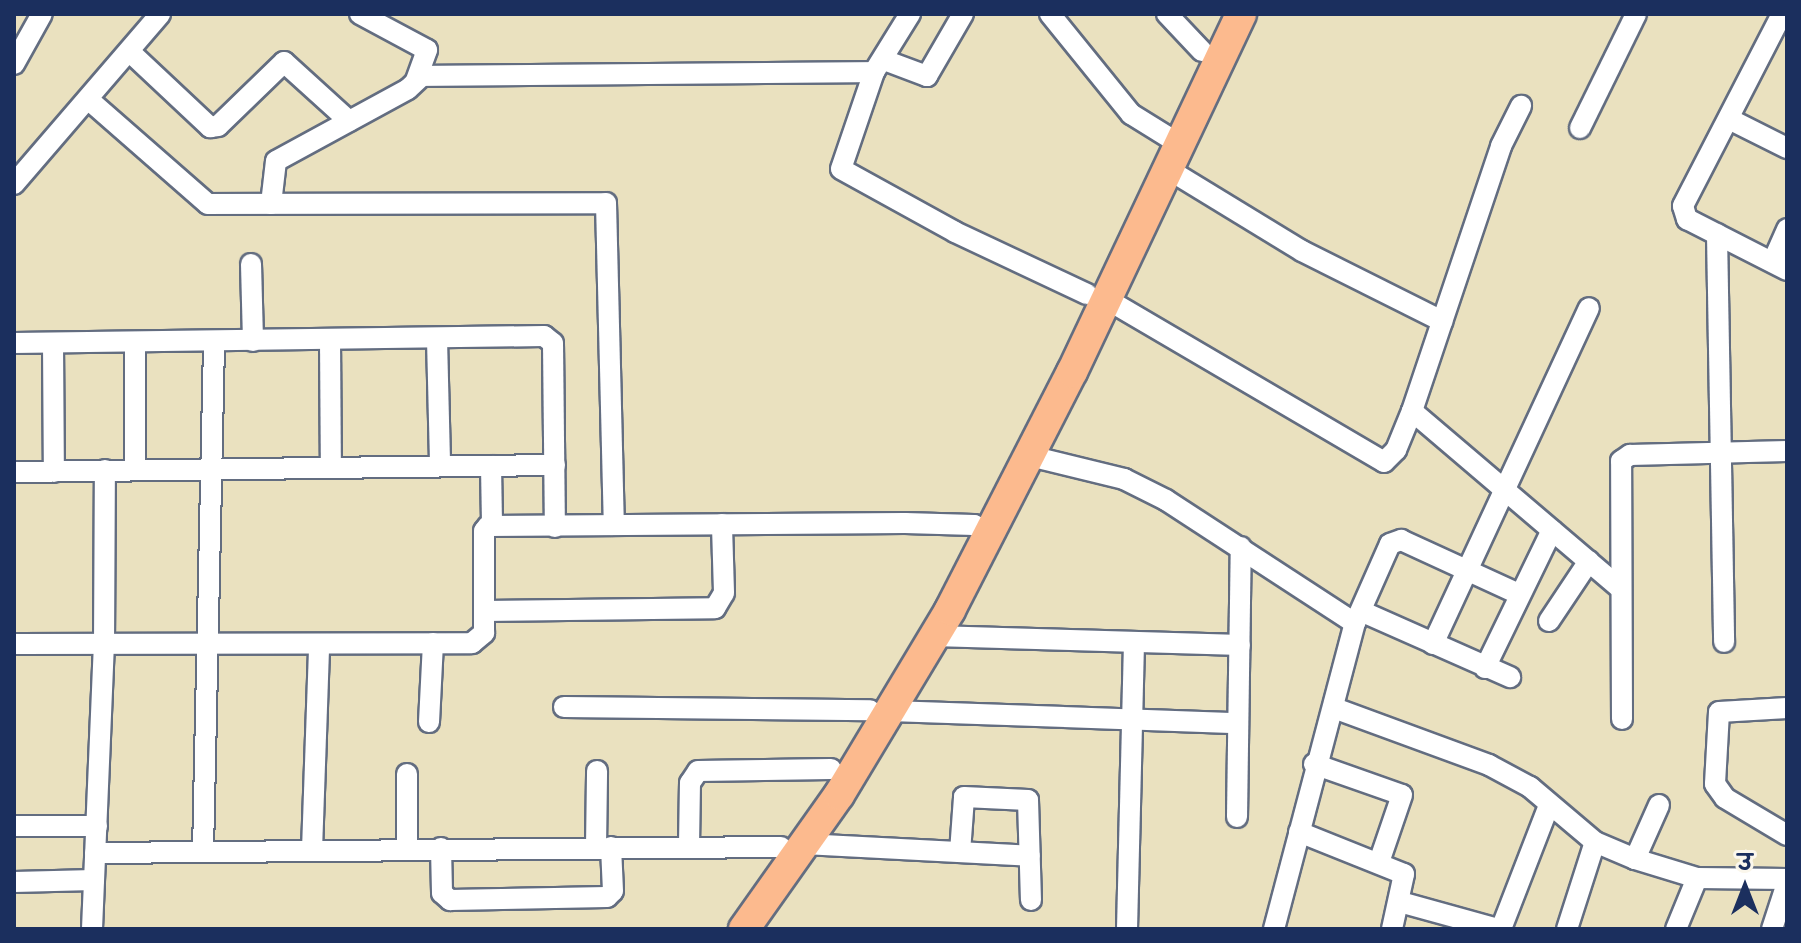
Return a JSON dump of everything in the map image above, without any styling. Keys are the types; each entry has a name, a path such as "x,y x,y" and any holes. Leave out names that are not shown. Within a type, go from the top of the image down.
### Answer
{"highway":[{"path":"1169,149 1202,51 1221,14"},
{"path":"724,929 792,846 831,769 935,636 982,529 1169,149 1241,14"},
{"path":"744,929 792,846 880,710 934,606 1030,456 1098,297"}],"street":[{"path":"14,63 42,14"},
{"path":"14,184 160,14"},
{"path":"360,14 429,52 416,80"},
{"path":"910,14 879,66 841,156 846,174 1098,297 1374,460 1391,458 1412,411 1501,146 1521,106"},
{"path":"271,204 273,164 416,80 879,66 927,76 963,14"},
{"path":"1050,14 1123,106 1169,149 1302,251 1442,321"},
{"path":"1167,14 1202,51"},
{"path":"1580,128 1636,14"},
{"path":"1782,14 1683,206 1687,219 1780,265 1787,229"},
{"path":"130,52 210,127 218,126 284,62 349,121"},
{"path":"89,100 208,204 606,203 614,525"},
{"path":"1729,119 1787,148"},
{"path":"1717,234 1724,642"},
{"path":"251,264 253,341"},
{"path":"1433,644 1465,569 1506,490 1589,308"},
{"path":"14,343 550,338 555,527"},
{"path":"437,339 440,466"},
{"path":"330,340 331,468"},
{"path":"203,852 215,469 214,342"},
{"path":"53,343 54,472"},
{"path":"135,344 135,469"},
{"path":"1412,411 1619,587"},
{"path":"1622,719 1619,587 1621,461 1630,455 1787,451"},
{"path":"1030,456 1124,479 1359,618 1433,644 1510,677"},
{"path":"14,472 555,465"},
{"path":"491,466 492,526"},
{"path":"92,929 104,645 105,470"},
{"path":"484,611 715,608 724,593 722,524"},
{"path":"14,644 319,645 481,640 484,531 492,526 722,524 982,529"},
{"path":"1485,668 1517,593 1552,530"},
{"path":"1274,929 1314,764 1334,708 1359,618 1395,540 1517,593"},
{"path":"1237,817 1241,547"},
{"path":"1549,621 1589,561"},
{"path":"935,636 1240,645"},
{"path":"429,722 433,643"},
{"path":"1127,929 1134,644"},
{"path":"312,850 319,645"},
{"path":"564,707 880,710 1238,723"},
{"path":"1334,708 1447,746 1530,787 1595,842 1635,859 1697,878 1787,881 1772,929"},
{"path":"1787,708 1719,712 1715,784 1725,798 1787,835"},
{"path":"1314,764 1402,795 1379,862"},
{"path":"689,846 690,783 698,771 831,769"},
{"path":"441,848 442,893 450,900 607,897 613,891 604,847 597,771"},
{"path":"407,774 407,847"},
{"path":"960,852 962,800 968,796 1028,800 1031,900"},
{"path":"1400,902 1475,927 1500,929 1549,805"},
{"path":"1635,859 1659,805"},
{"path":"14,826 97,826"},
{"path":"1299,832 1404,874 1392,929"},
{"path":"1567,929 1595,842"},
{"path":"95,853 407,847 792,846 1030,856"},
{"path":"1676,929 1697,878"},
{"path":"14,882 94,880"}]}
